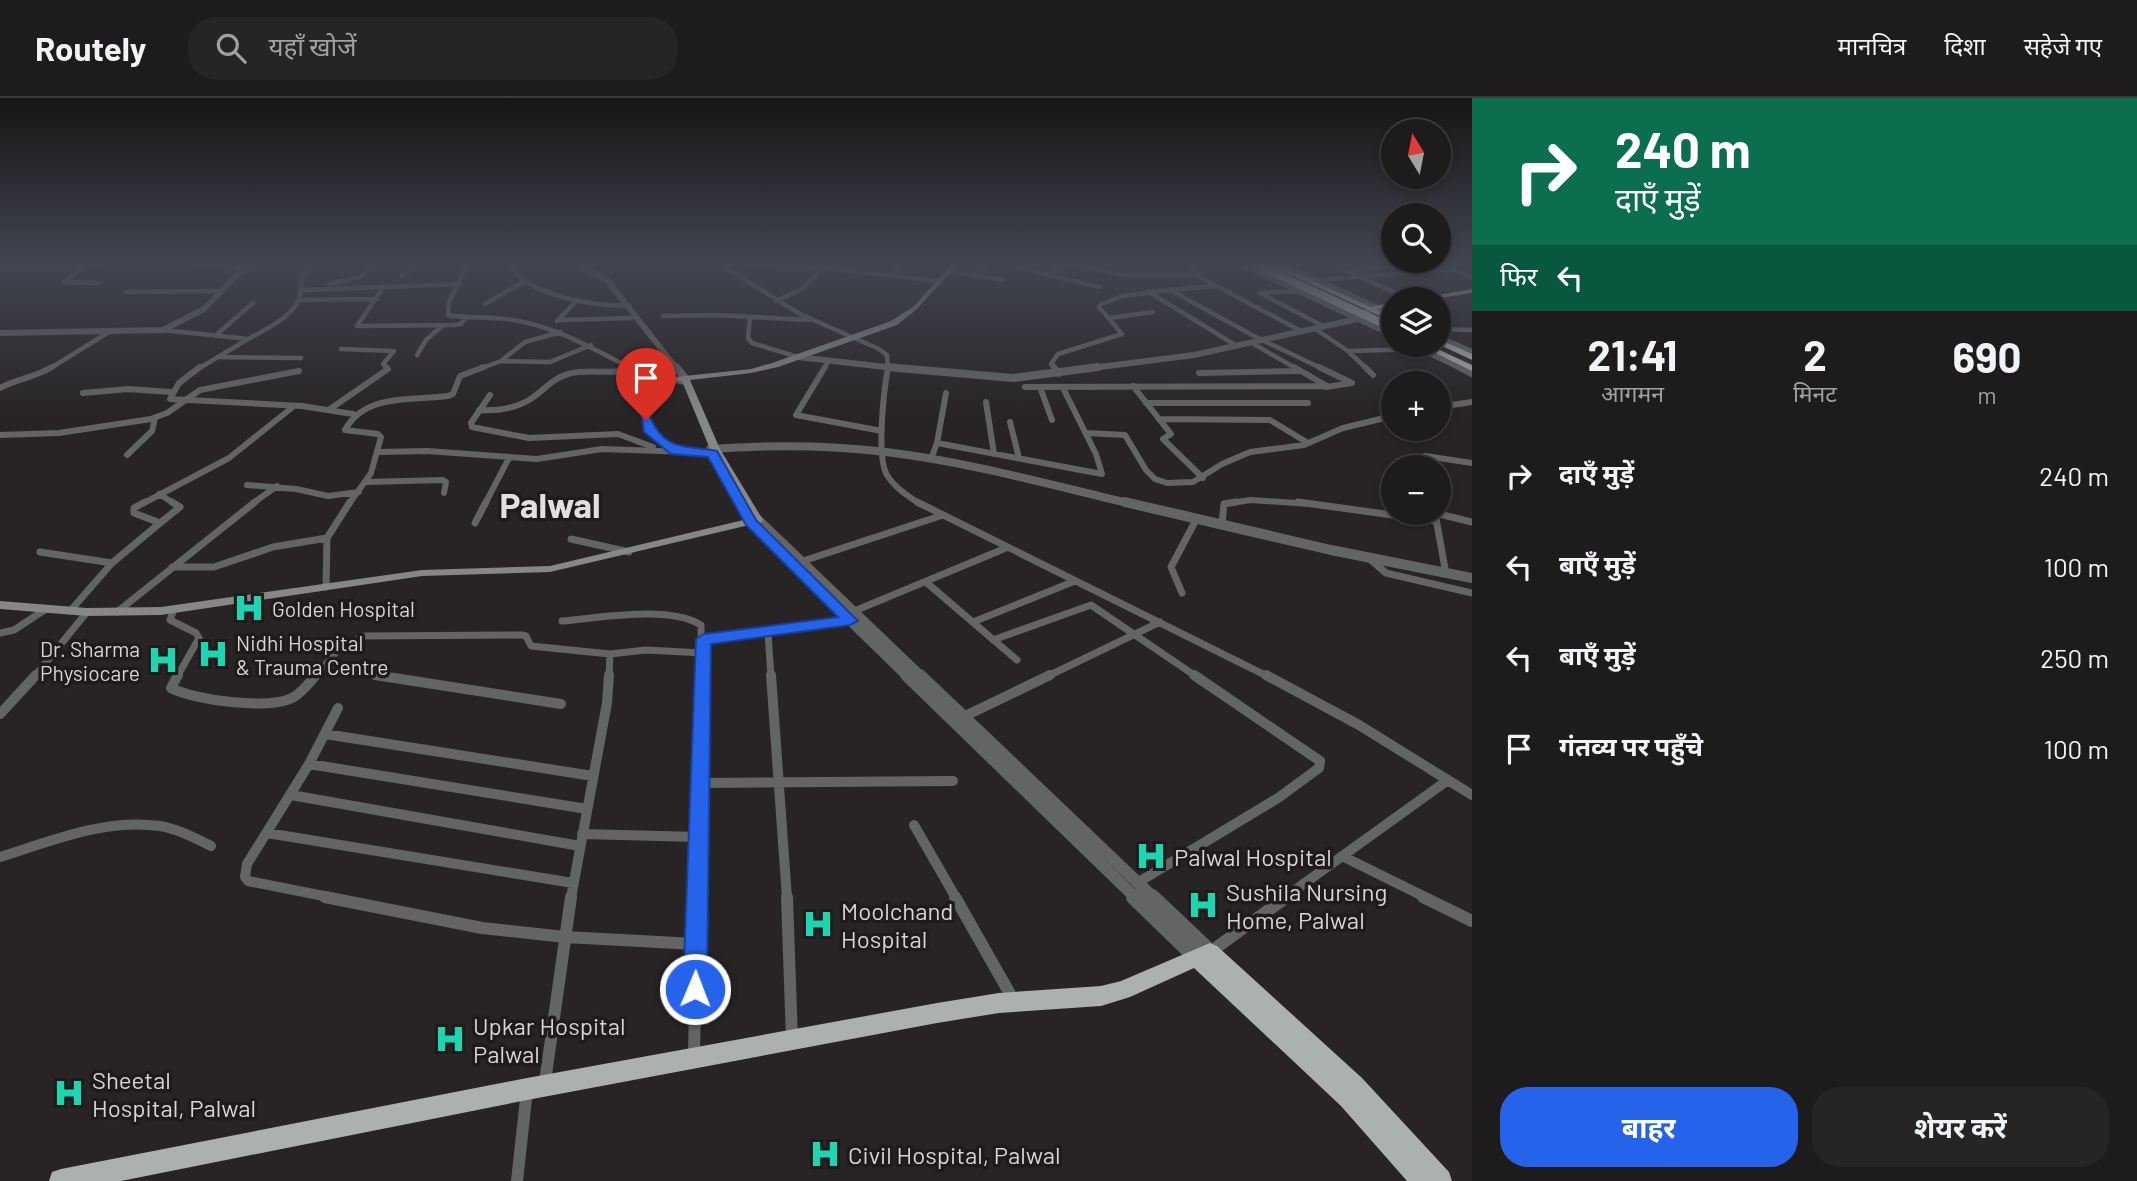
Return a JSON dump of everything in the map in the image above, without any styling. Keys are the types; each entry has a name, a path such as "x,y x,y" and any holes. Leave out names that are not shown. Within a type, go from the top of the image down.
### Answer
{"highway":[{"path":"1352,314 1381,323"},
{"path":"1365,314 1381,321"},
{"path":"1451,349 1472,363"},
{"path":"1451,355 1472,363"},
{"path":"61,1181 694,1057 1014,1002 1111,994 1203,955"},
{"path":"1203,955 1349,1098 1423,1181"},
{"path":"1203,955 1354,1086 1440,1181"}],"main road":[{"path":"0,605 88,612 174,610 422,573 550,569 754,521 714,451 682,380 751,371 858,337 894,323 907,314"}],"street":[{"path":"163,330 195,314"},
{"path":"215,336 241,314"},
{"path":"284,314 248,339 186,376 171,392 170,399 294,406 353,414"},
{"path":"366,314 357,326 461,324 467,317"},
{"path":"447,314 515,320 545,327 591,345 614,360 633,368 682,380"},
{"path":"545,327 565,314"},
{"path":"630,314 682,380"},
{"path":"632,314 682,380"},
{"path":"799,314 858,337 887,355 882,450 885,475 893,485 1006,548 1323,705 1472,794"},
{"path":"1059,374 1051,364 1058,354 1122,334 1105,314"},
{"path":"1109,318 1142,314"},
{"path":"1184,314 1237,346"},
{"path":"1025,387 1326,387 1353,383 1214,314"},
{"path":"1268,314 1301,331"},
{"path":"1299,314 1323,326"},
{"path":"1351,314 1359,317"},
{"path":"750,317 748,338 752,343 798,357 991,378 1059,374 1147,363 1252,343 1364,314"},
{"path":"663,316 811,320"},
{"path":"559,320 632,318"},
{"path":"417,355 426,340 443,325"},
{"path":"1314,328 1348,351 1373,375"},
{"path":"1451,329 1472,330"},
{"path":"0,333 163,330 248,339"},
{"path":"2,386 36,377 109,332"},
{"path":"326,587 327,538 366,482 379,452 382,437 378,434 345,430 353,414 366,406 449,396 455,390 460,376 501,361 525,342 561,332"},
{"path":"1252,343 1322,381 1326,387"},
{"path":"501,361 550,362 591,345"},
{"path":"330,409 388,369 383,364 394,351 341,349"},
{"path":"1348,351 1381,349"},
{"path":"221,356 301,358"},
{"path":"829,360 796,415 882,431"},
{"path":"479,410 501,410 522,403 546,385 566,375 616,373 633,368"},
{"path":"1199,373 1303,370"},
{"path":"0,435 59,433 155,418 205,389 299,371"},
{"path":"1133,386 1171,434 1163,439 1203,478"},
{"path":"1040,387 1052,420"},
{"path":"937,443 1102,474 1086,432 1063,388"},
{"path":"83,393 128,389 171,392"},
{"path":"931,459 937,443 946,393"},
{"path":"490,395 470,424 472,427 529,438 618,434 629,436 658,450"},
{"path":"647,402 646,428 675,451"},
{"path":"986,402 994,454"},
{"path":"1451,405 1472,402"},
{"path":"1146,403 1308,403"},
{"path":"160,523 132,511 138,505 229,458 294,406"},
{"path":"127,455 152,431 155,418"},
{"path":"1159,419 1270,420 1308,443"},
{"path":"1086,432 1125,435 1146,470 1161,481 1194,482 1222,464 1250,452 1308,443 1343,428 1381,419"},
{"path":"1010,422 1018,458"},
{"path":"379,452 551,459 602,449 714,451 776,446 882,450 1197,518 1371,560 1472,578"},
{"path":"475,523 509,458"},
{"path":"1451,461 1471,465"},
{"path":"366,482 443,480 446,482 444,493"},
{"path":"247,485 277,486 328,496 359,492"},
{"path":"117,612 277,486"},
{"path":"71,610 112,563 180,507 159,495"},
{"path":"1222,524 1224,504 1265,499 1381,511"},
{"path":"800,562 943,515"},
{"path":"1182,593 1171,567 1197,518"},
{"path":"1451,519 1472,522"},
{"path":"754,521 1137,883 1203,955"},
{"path":"754,521 1203,955"},
{"path":"1437,525 1446,574"},
{"path":"173,567 214,567 273,547 327,538"},
{"path":"571,539 629,552"},
{"path":"704,639 768,633 854,617 1006,548"},
{"path":"40,552 112,563"},
{"path":"1371,560 1386,573 1472,593"},
{"path":"973,622 1075,581"},
{"path":"927,583 1017,660"},
{"path":"993,640 1088,605 1099,609 1316,758 1321,765 1279,798 1137,883"},
{"path":"0,633 14,630 46,609"},
{"path":"174,610 170,620 196,633 199,638 171,684 172,691 205,698 284,700 295,695 353,639 374,636 461,632 522,635 526,636 531,646 610,654 646,650 703,653"},
{"path":"0,714 47,663 88,612"},
{"path":"562,621 680,616 699,621 704,639 694,1057"},
{"path":"963,717 1160,622"},
{"path":"768,633 785,853 792,1040"},
{"path":"517,1181 607,703 610,654"},
{"path":"323,667 561,705"},
{"path":"338,708 309,764 245,872 248,881 482,928 565,937 696,944"},
{"path":"325,734 593,776"},
{"path":"309,764 587,809"},
{"path":"1203,955 1448,780"},
{"path":"700,783 953,781"},
{"path":"291,795 580,846"},
{"path":"914,825 1014,1002"},
{"path":"0,857 78,834 121,826 160,826 211,846"},
{"path":"267,832 573,883"},
{"path":"582,834 698,837"},
{"path":"1342,856 1472,922"}],"place":[{"name":"Golden Hospital","path":"249,608"},
{"name":"Nidhi Hospital & Trauma Centre","path":"213,654"},
{"name":"Dr. Sharma Physiocare","path":"163,660"},
{"name":"Palwal Hospital","path":"1151,856"},
{"name":"Sushila Nursing Home, Palwal","path":"1203,905"},
{"name":"Moolchand Hospital","path":"818,924"},
{"name":"Upkar Hospital Palwal","path":"450,1039"},
{"name":"Sheetal Hospital, Palwal","path":"69,1093"},
{"name":"Civil Hospital, Palwal","path":"825,1154"}],"district":[{"name":"Palwal","path":"550,504"}],"route":[{"path":"646,420 646,428 675,451 712,453 751,522 850,621 704,639 695,989"}]}
